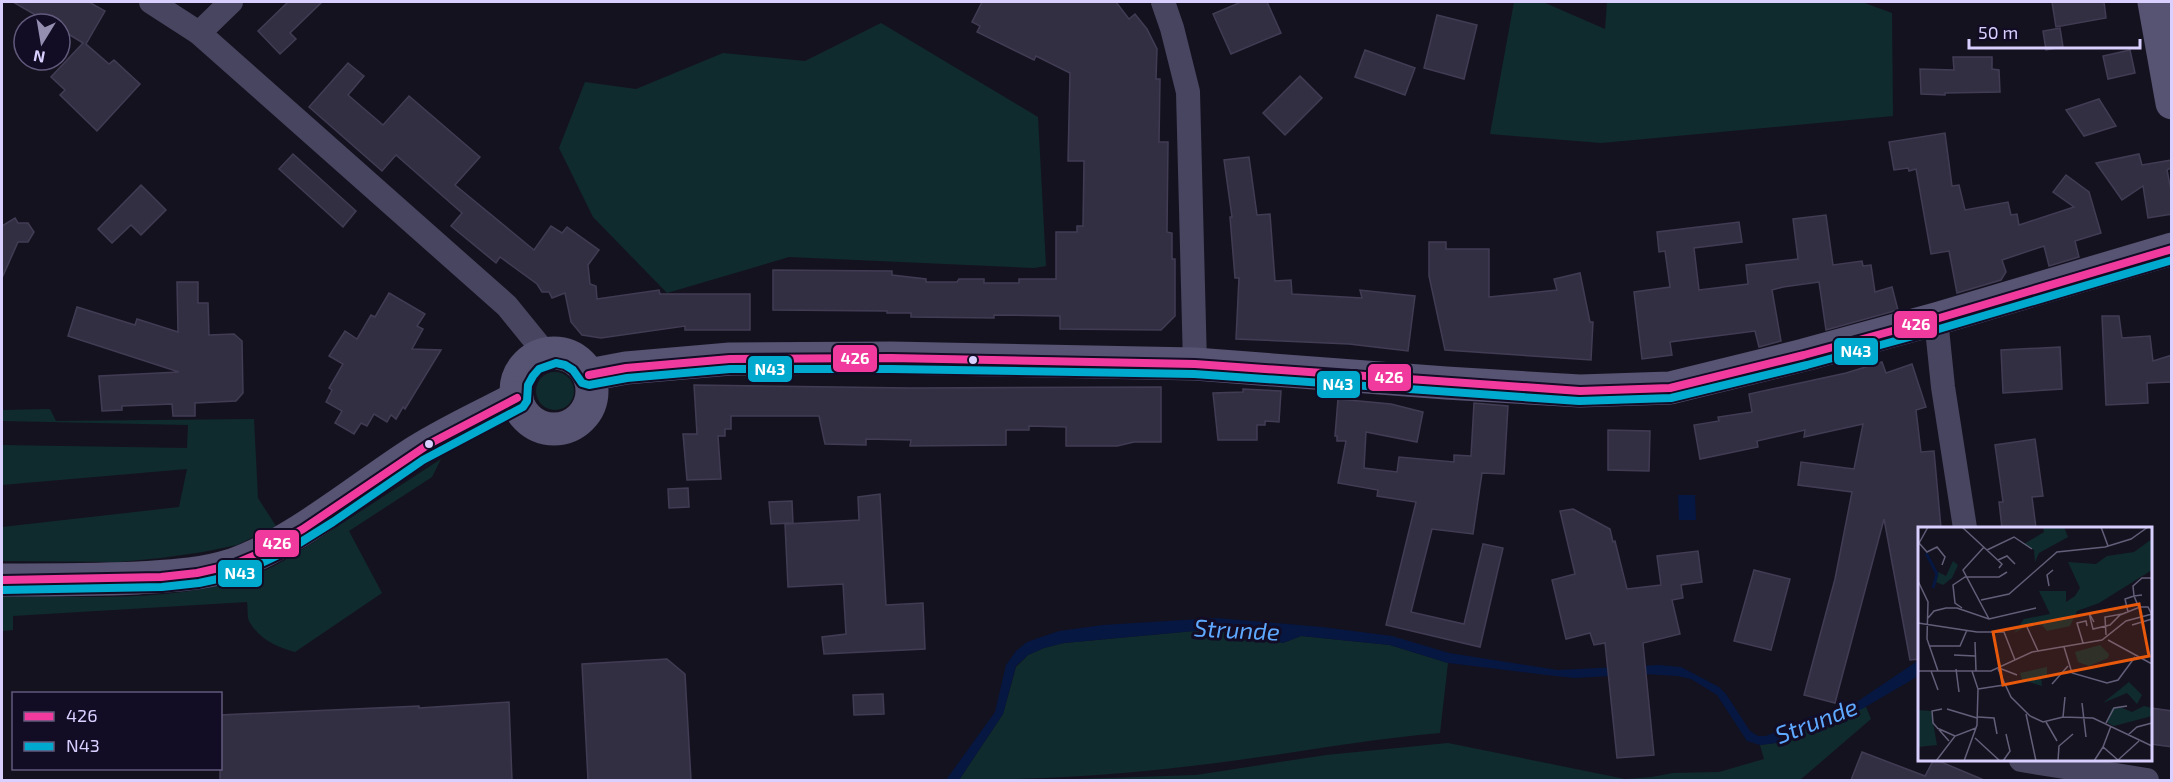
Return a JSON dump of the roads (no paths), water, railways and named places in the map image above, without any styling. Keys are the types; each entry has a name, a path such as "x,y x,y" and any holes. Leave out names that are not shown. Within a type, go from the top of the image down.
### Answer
{"main road":[{"path":"2154,2 2172,103"},
{"path":"589,375 626,368 730,359 891,358 1195,364 1580,391 1670,388 1936,319 2172,249"},
{"path":"546,354 560,354 573,358 589,375 592,396 587,410 576,422 563,428 546,428 534,422 524,413 517,398 521,373 530,362 546,354"},
{"path":"2,580 90,580 168,576 202,572 233,564 298,531 418,450 517,398"}],"street":[{"path":"151,2 199,33 507,306 546,354"},
{"path":"199,33 231,2"},
{"path":"1163,2 1188,92 1195,364"},
{"path":"1936,319 1943,387 1965,527"},
{"path":"2034,761 2147,780"}],"water":[{"path":"1678,495 1695,495 1696,520 1679,520"},
{"name":"Strunde","path":"1216,618 1322,627 1392,636 1449,653 1558,670 1659,665 1681,667 1719,687 1750,731 1758,736 1766,736 1814,715 1835,711 1858,701 1918,661 1918,674 1862,709 1817,723 1776,743 1760,745 1747,741 1717,695 1691,679 1677,676 1646,674 1575,678 1448,663 1390,645 1301,636 1283,643 1252,634 1205,630 1064,643 1028,655 1016,666 1003,714 959,780 946,780 995,712 1006,665 1016,651 1027,642 1059,631 1103,625"}]}
